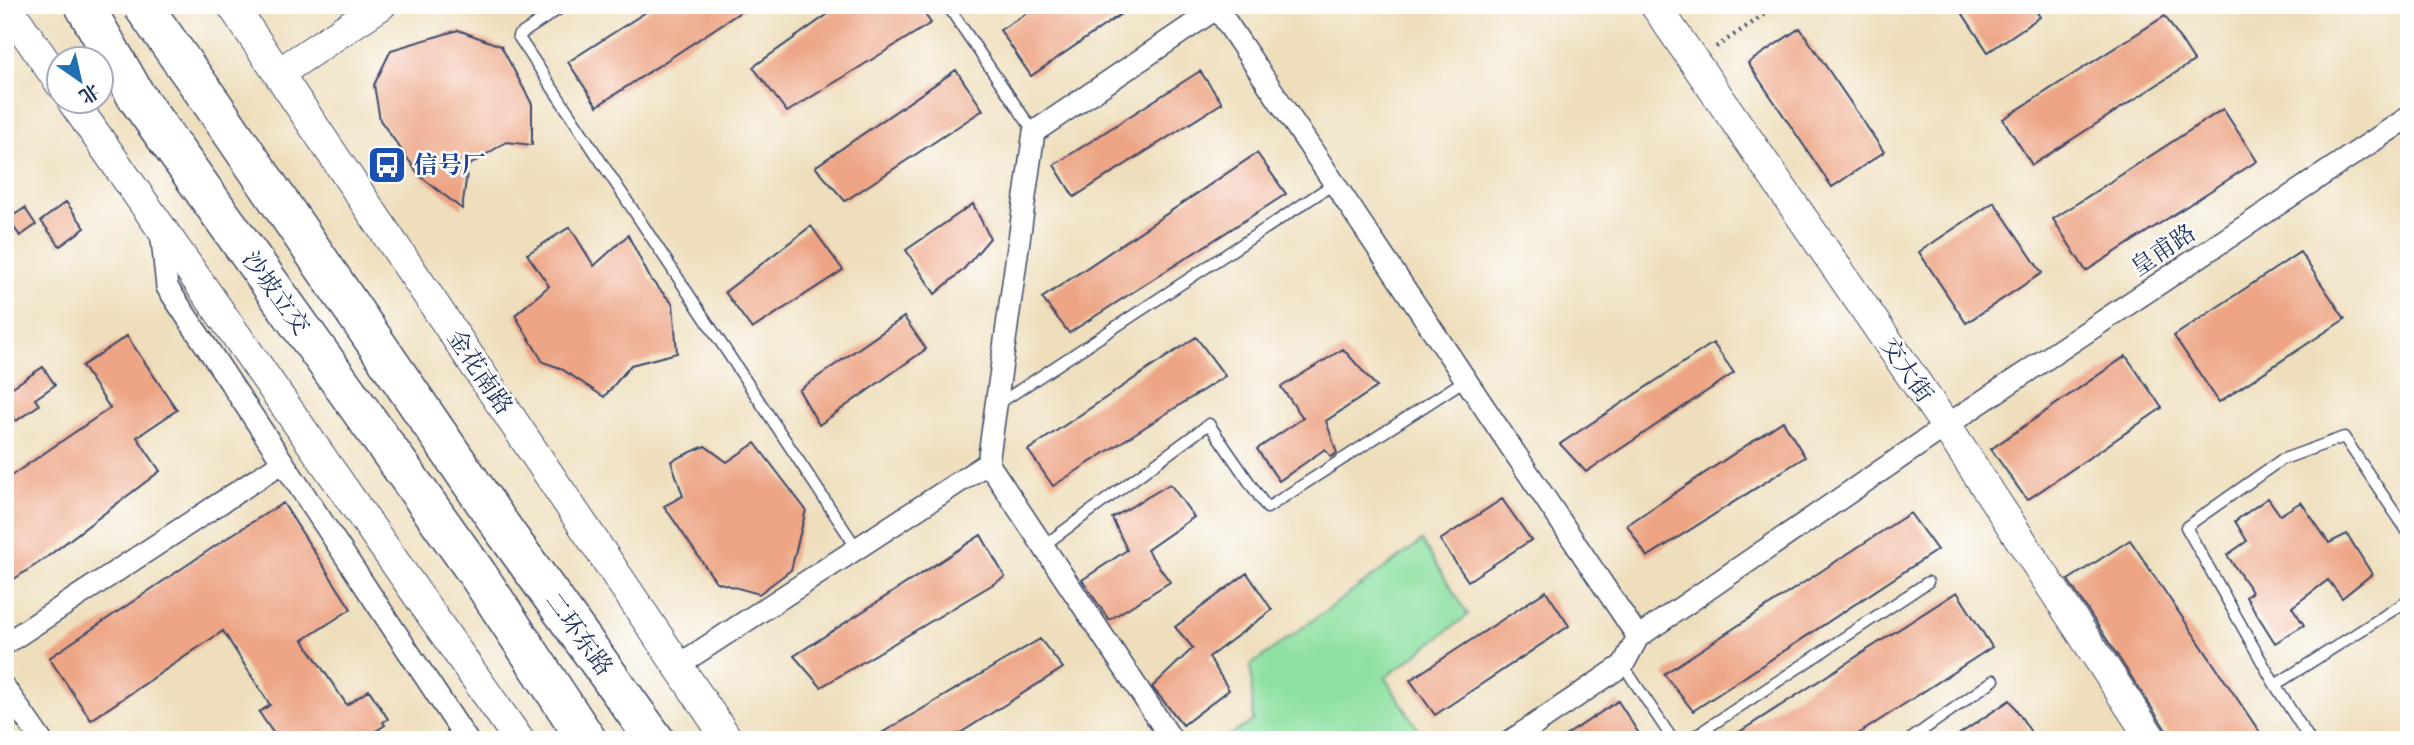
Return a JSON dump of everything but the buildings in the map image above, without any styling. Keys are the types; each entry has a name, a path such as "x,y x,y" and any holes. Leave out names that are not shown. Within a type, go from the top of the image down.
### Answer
{"highway":[{"path":"56,5 135,96"},
{"name":"沙坡立交","path":"84,5 135,96 478,575"},
{"name":"二环东路","path":"142,5 502,529 655,740"},
{"name":"二环东路","path":"478,575 587,740"}],"main road":[{"path":"6,5 46,63"},
{"name":"金花南路","path":"232,5 728,740"},
{"path":"279,74 381,5"},
{"name":"交大街","path":"1656,5 1946,426 2152,740"},
{"path":"83,116 519,740"}],"street":[{"path":"1172,740 988,463 1034,132 1217,7 1638,637 1623,665 1512,740"},
{"name":"皇甫路","path":"1638,637 1946,426 2409,117"},
{"path":"161,228 167,287 461,737"},
{"path":"6,640 282,462"},
{"path":"677,666 988,463"},
{"path":"5,688 41,740"}],"lane":[{"path":"565,5 518,36 858,550"},
{"path":"947,5 1034,132"},
{"path":"996,405 1335,183"},
{"path":"1043,546 1209,424 1267,508 1465,380"},
{"path":"2310,740 2275,685 2186,527 2281,460 2344,437 2409,534"},
{"path":"1689,740 1928,582"},
{"path":"2275,685 2409,600"},
{"path":"1623,665 1673,740"},
{"path":"1909,740 1994,680"}],"path":[{"path":"1694,61 1779,5"}],"green space":[{"path":"1422,541 1468,615 1385,678 1425,740 1221,740 1253,721 1251,665"}],"place":[{"name":"信号厂","path":"387,165"}]}
